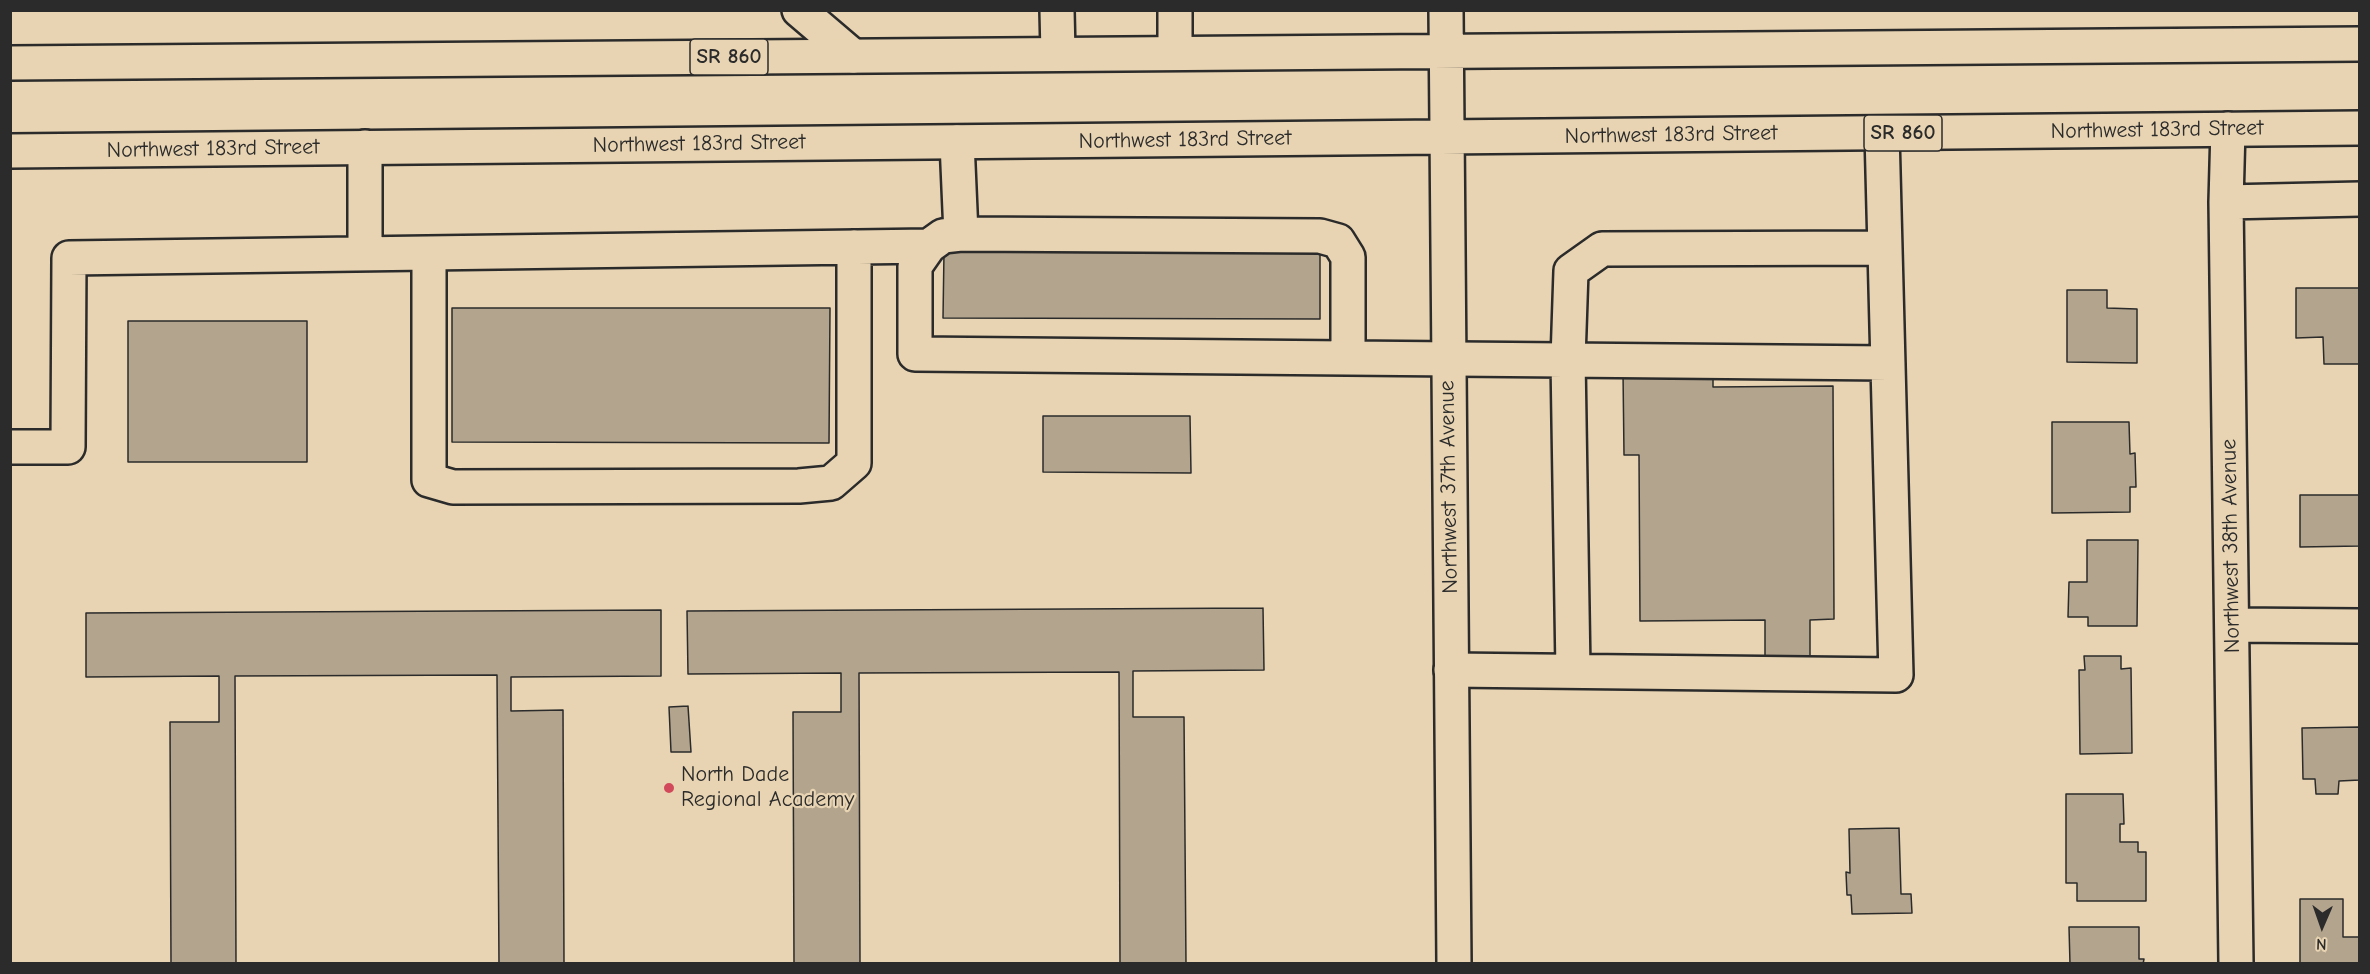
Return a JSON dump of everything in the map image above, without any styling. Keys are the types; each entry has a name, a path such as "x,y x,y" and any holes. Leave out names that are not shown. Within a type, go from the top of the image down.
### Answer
{"main road":[{"path":"799,10 853,56"},
{"path":"1057,10 1058,54"},
{"path":"1175,10 1175,53"},
{"name":"Northwest 37th Avenue","path":"1446,10 1454,963"},
{"name":"SR 860","path":"25,62 2360,44"},
{"path":"10,78 25,62"},
{"name":"Northwest 183rd Street","path":"10,151 2360,128"},
{"name":"Northwest 38th Avenue","path":"2228,129 2226,202 2236,963"},
{"path":"1451,670 1896,675 1882,133"},
{"path":"957,142 961,234"},
{"path":"365,147 365,254"},
{"path":"2226,202 2360,199"},
{"path":"1348,357 1348,257 1338,241 1320,236 961,234 943,236 929,246 915,266 915,354 1348,357 1448,357 1888,363"},
{"path":"10,447 68,447 69,258 929,246"},
{"path":"429,253 429,480 453,487 799,486 831,483 854,463 854,247"},
{"path":"1573,671 1568,359 1571,271 1602,249 1885,248"},
{"path":"2232,625 2360,626"}],"building":[{"path":"944,252 1320,253 1320,319 943,318"},
{"path":"2296,288 2360,288 2360,364 2324,364 2323,337 2296,338"},
{"path":"2067,290 2107,290 2107,308 2137,309 2137,363 2067,362"},
{"path":"452,308 830,308 829,443 452,442"},
{"path":"128,321 307,321 307,462 128,462"},
{"path":"1713,371 1713,387 1833,386 1834,619 1810,620 1810,660 1765,661 1765,620 1640,621 1639,455 1624,455 1623,372"},
{"path":"1043,416 1190,416 1191,473 1043,472"},
{"path":"2052,422 2129,422 2130,454 2135,453 2136,487 2130,487 2130,512 2052,513"},
{"path":"2300,495 2360,495 2360,546 2300,547"},
{"path":"2087,540 2138,540 2137,626 2088,626 2088,617 2068,617 2069,582 2087,582"},
{"path":"1263,608 1264,670 1133,671 1133,717 1184,717 1186,964 1120,964 1119,672 859,673 860,964 794,964 793,712 841,712 841,673 688,674 687,611"},
{"path":"661,610 661,676 511,677 511,711 563,710 564,964 499,964 497,675 235,676 236,964 171,964 170,722 219,722 219,676 86,677 86,613"},
{"path":"2084,656 2121,656 2121,669 2131,668 2132,753 2080,754 2079,670 2085,670"},
{"path":"688,706 691,752 671,752 669,707"},
{"path":"2360,727 2360,780 2339,781 2338,794 2316,794 2315,779 2303,779 2302,728"},
{"path":"2066,794 2123,794 2124,824 2120,824 2120,842 2138,842 2138,852 2146,852 2146,901 2077,901 2077,883 2066,883"},
{"path":"1899,828 1901,894 1911,894 1912,913 1852,914 1851,895 1847,895 1846,872 1850,873 1849,829"},
{"path":"2300,899 2343,899 2343,937 2360,937 2360,964 2300,964"},
{"path":"2069,927 2139,927 2139,959 2144,959 2143,964 2070,964"}],"place":[{"name":"North Dade Regional Academy","path":"669,788"}]}
